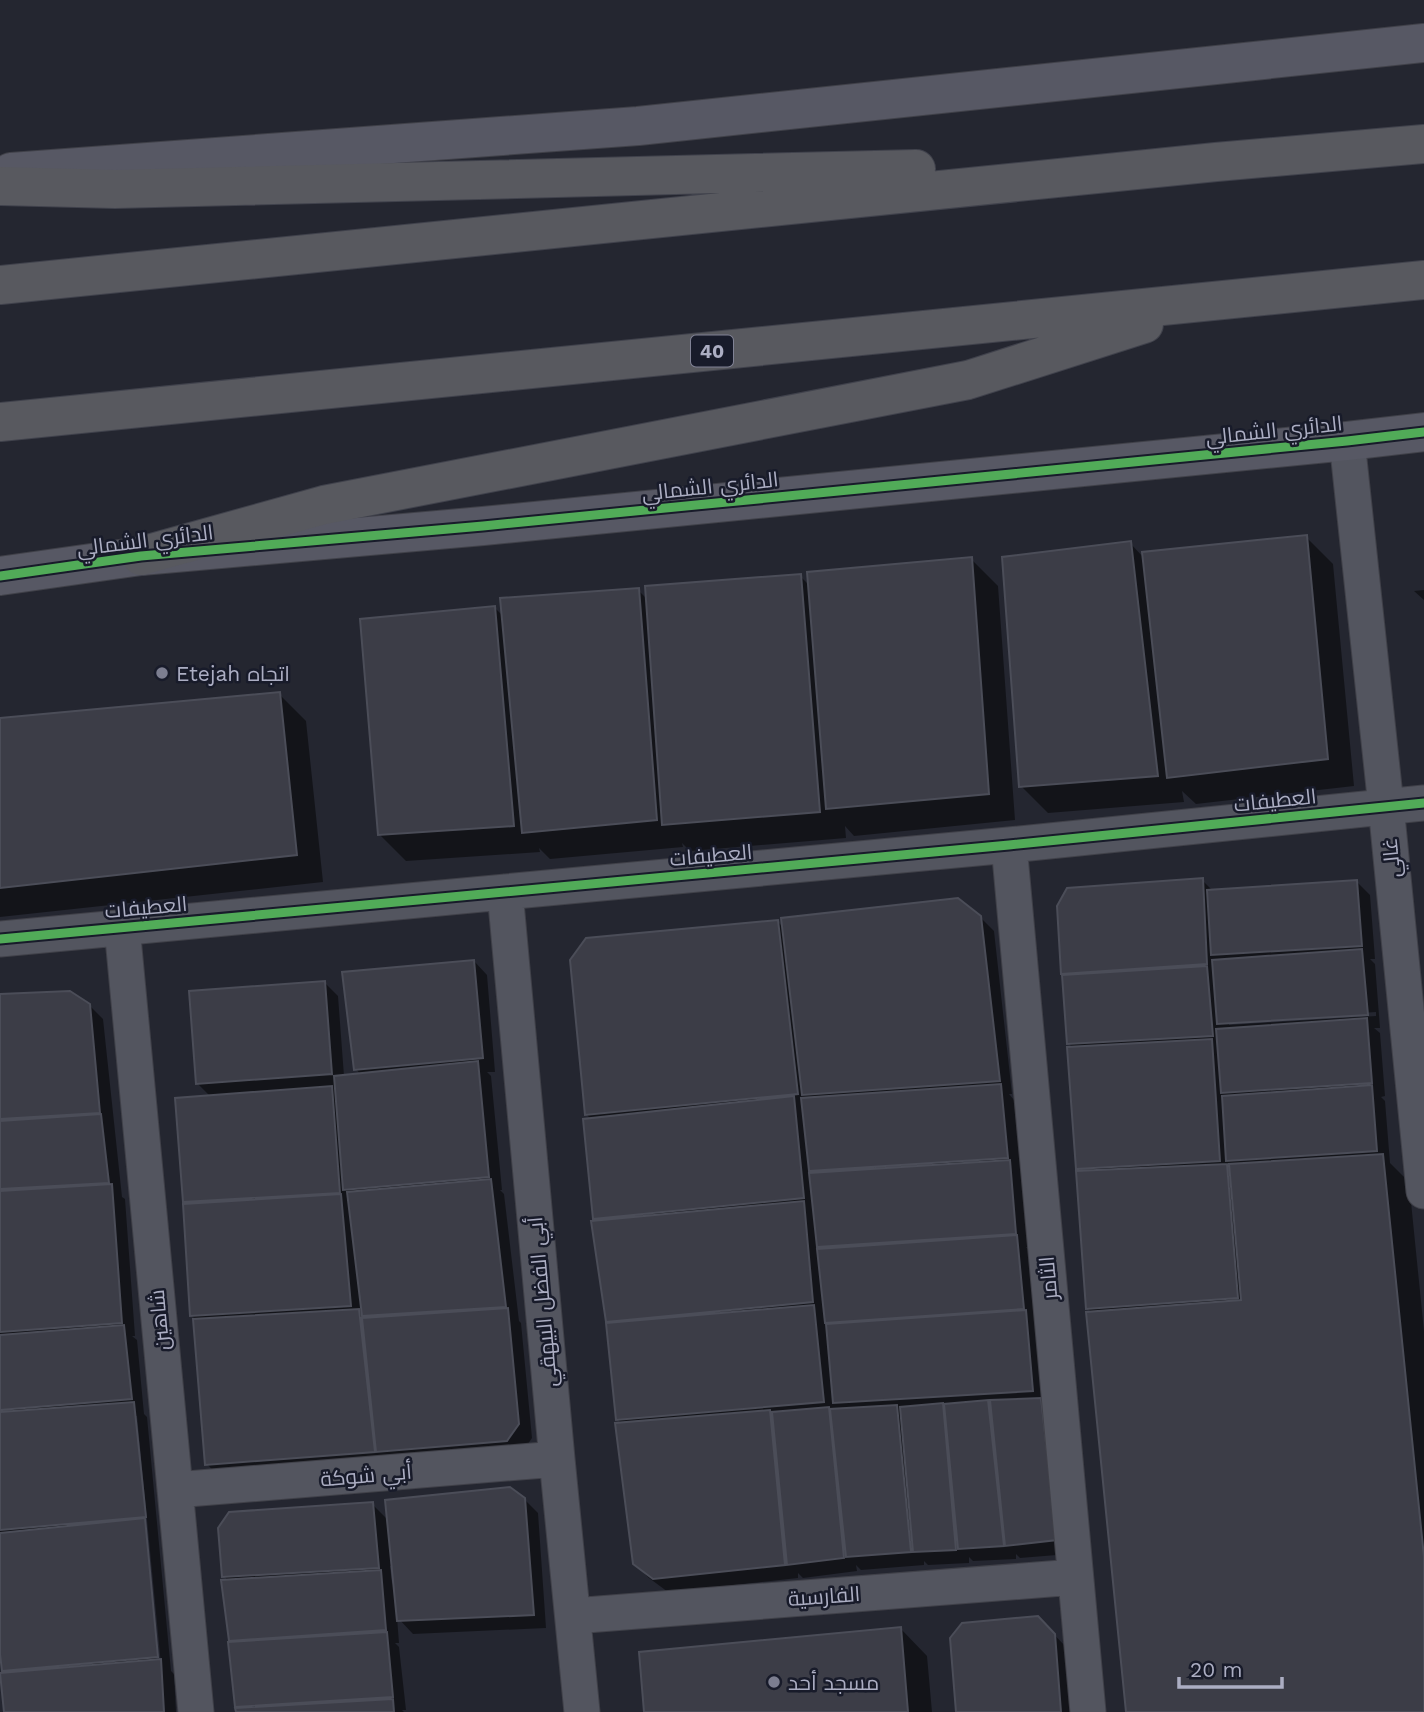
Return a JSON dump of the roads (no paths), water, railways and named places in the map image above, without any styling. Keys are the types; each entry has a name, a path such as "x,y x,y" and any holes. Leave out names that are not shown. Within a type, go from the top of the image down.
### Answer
{"highway":[{"path":"0,285 1216,162 1424,144"},
{"path":"0,186 115,189 1216,162"},
{"name":"40","path":"0,422 1424,280"},
{"path":"141,556 324,505 968,380 1218,300"}],"street":[{"path":"0,173 638,126 1424,43"},
{"name":"الدائري الشمالي","path":"0,576 141,556 483,526 1424,432"},
{"name":"غالي","path":"1347,441 1424,1191"},
{"name":"العطيفات","path":"0,939 1009,845 1424,803"},
{"name":"الثامر","path":"1009,845 1088,1712"},
{"name":"أبي الفضل البيهقي","path":"505,892 556,1460 582,1712"},
{"name":"شاهين","path":"122,927 196,1712"},
{"name":"أبي شوكة","path":"175,1490 556,1460"},
{"name":"الفارسية","path":"573,1616 1075,1577"}],"place":[{"name":"Etejah اتجاه","path":"162,673"},
{"name":"مسجد أحد","path":"774,1682"}]}
